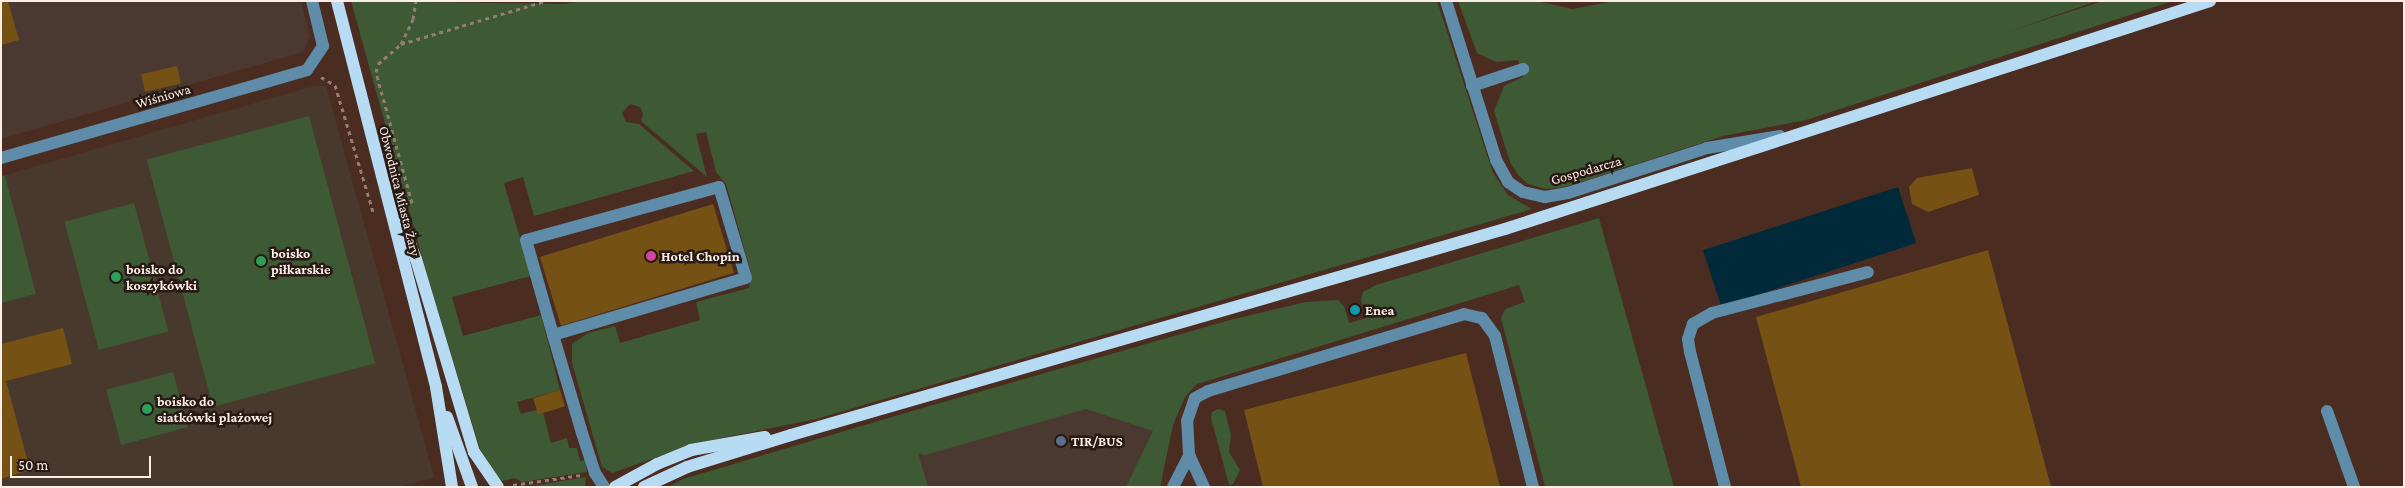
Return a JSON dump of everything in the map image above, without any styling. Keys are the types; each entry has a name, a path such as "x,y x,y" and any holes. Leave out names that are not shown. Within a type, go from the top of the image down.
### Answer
{"main road":[{"name":"Obwodnica Miasta Żary","path":"337,1 436,387"},
{"path":"646,486 687,467 791,435 1504,229 2210,1"},
{"path":"376,157 416,259 474,452 498,487"},
{"path":"436,387 452,487"},
{"path":"436,387 472,487"},
{"path":"615,487 674,456 748,438 791,435"}],"street":[{"name":"Wiśniowa","path":"1,158 307,70 323,46 312,1"},
{"name":"Gospodarcza","path":"1446,1 1472,86 1502,172 1515,188 1534,196 1568,193 1707,148 1802,132"},
{"path":"1472,86 1523,69"},
{"path":"553,335 746,278 719,187 526,240 553,335 595,472 604,487"},
{"path":"1725,487 1690,352 1688,339 1694,324 1712,313 1868,272"},
{"path":"1204,487 1190,455 1187,421 1195,398 1208,390 1464,314 1482,318 1494,336 1533,487"},
{"path":"2327,411 2354,487"},
{"path":"1173,487 1190,455"}],"path":[{"path":"401,44 413,19 416,1"},
{"path":"394,139 376,72 383,57 401,44 545,1"},
{"path":"508,487 595,472"}],"shaded area":[{"path":"1,1 301,1 310,36 303,52 1,139"},
{"path":"314,86 326,86 434,477 400,487 1,487 1,303 36,294 5,175"},
{"path":"1199,350 1129,487 740,487"}],"green space":[{"path":"351,1 563,4 584,1 1437,1 1493,173 1508,195 1532,209 816,419 697,443 612,473 602,467 572,363 572,344 588,333 615,326 620,343 700,320 696,302 749,288 751,272 726,184 716,172 706,132 696,134 707,177 641,121 643,114 640,107 630,104 622,113 626,122 639,124 694,171 534,216 523,177 504,183 531,276 452,297 463,336 541,315 560,390 517,402 521,414 536,410 543,412 551,443 567,438 569,448 577,448 580,461 585,460 587,472 522,482 515,478 502,481 492,471 480,449 426,271"},
{"path":"1458,1 1536,1 1573,9 1614,1 2097,1 2007,32 2103,1 2173,1 1806,120 1723,136 1565,187 1546,189 1528,184 1518,175 1510,162 1494,111 1504,86 1523,77 1518,60 1496,62 1477,53"},
{"name":"boisko piłkarskie","path":"309,116 375,363 213,407 147,159"},
{"path":"5,175 36,294 1,303 1,177"},
{"name":"boisko do koszykówki","path":"134,203 168,331 99,350 64,222"},
{"path":"1599,218 1674,487 1545,487 1501,318 1505,309 1525,302 1519,285 1197,384 1185,397 1173,425 1160,487 1126,487 1153,431 1086,409 925,455 918,453 928,487 668,487 683,479 1230,320 1306,302 1338,300 1344,306 1349,323 1366,318 1361,300 1363,292 1376,285"},
{"name":"boisko do siatkówki plażowej","path":"173,372 188,427 121,445 106,390"},
{"path":"1218,409 1225,411 1231,435 1229,452 1240,470 1233,484 1229,485 1211,418 1212,412"},
{"path":"586,477 585,487 527,487"}],"water":[{"path":"1898,187 1916,243 1721,306 1703,250"}],"building":[{"path":"1,1 8,1 19,40 1,45"},
{"path":"177,66 181,84 145,92 141,74"},
{"path":"1972,168 1979,195 1928,212 1912,204 1909,187 1917,178"},
{"path":"713,204 734,273 561,326 540,257"},
{"path":"1988,250 2051,487 1801,487 1756,317"},
{"path":"63,328 72,364 6,381 30,470 1,479 1,344"},
{"path":"1466,353 1500,487 1263,487 1244,410"},
{"path":"560,390 565,406 538,414 533,398"}],"place":[{"name":"Hotel Chopin","path":"651,256"},
{"name":"boisko piłkarskie","path":"261,261"},
{"name":"boisko do koszykówki","path":"116,277"},
{"name":"Enea","path":"1355,310"},
{"name":"boisko do siatkówki plażowej","path":"147,409"},
{"name":"TIR/BUS","path":"1061,441"}]}
